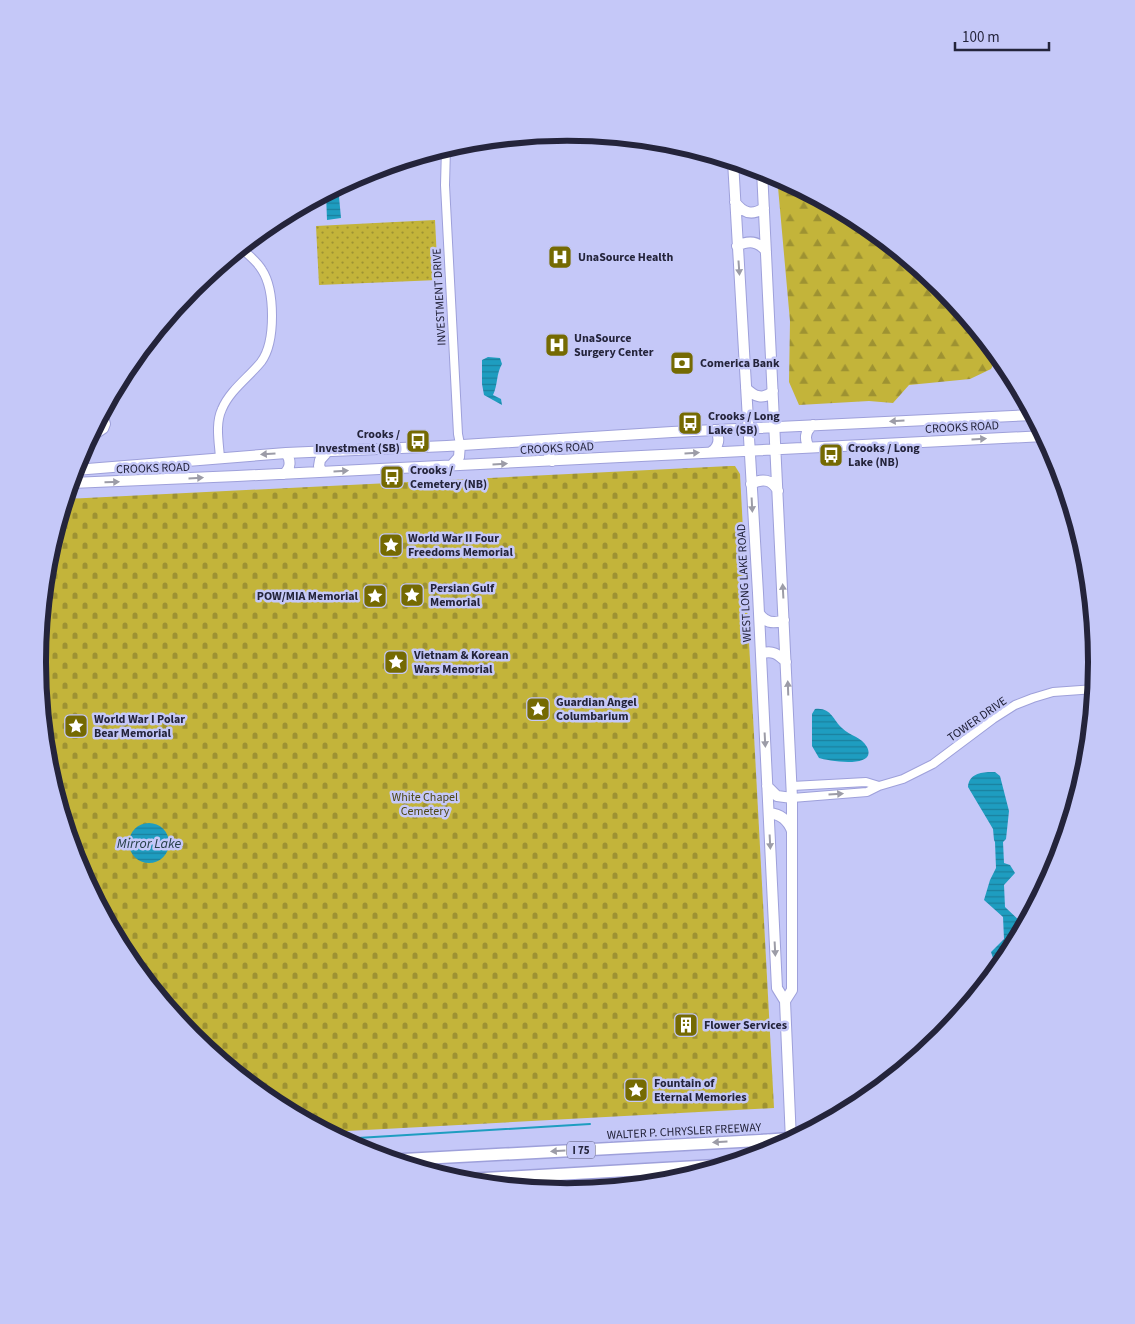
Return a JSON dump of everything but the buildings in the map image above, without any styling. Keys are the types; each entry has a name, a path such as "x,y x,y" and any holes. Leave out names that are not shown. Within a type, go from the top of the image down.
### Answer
{"highway":[{"name":"WALTER P. CHRYSLER FREEWAY","path":"411,1159 776,1139"},
{"name":"I 75","path":"494,1178 695,1167"}],"main road":[{"name":"WEST LONG LAKE ROAD","path":"733,168 759,613 777,988 785,1001 791,1133"},
{"name":"WEST LONG LAKE ROAD","path":"762,178 792,786 792,990 785,1001"},
{"path":"735,202 739,208 748,213 757,212 764,208"},
{"path":"737,246 746,242 754,242 762,246 766,251"},
{"path":"746,388 759,397 767,396 773,392"},
{"name":"CROOKS ROAD","path":"84,469 286,453 748,428 1027,415"},
{"path":"809,447 806,441 806,434 813,425"},
{"path":"711,452 715,450 718,442 716,430"},
{"name":"CROOKS ROAD","path":"78,483 1037,436"},
{"path":"552,461 549,448 552,443 559,439"},
{"path":"451,466 459,457 460,444"},
{"path":"322,472 319,466 320,460 328,451"},
{"path":"284,474 290,464 286,453"},
{"path":"154,480 153,470 159,463"},
{"path":"751,484 767,480 778,491"},
{"path":"759,613 764,619 771,622 784,620"},
{"path":"761,654 767,652 774,653 786,662"},
{"path":"767,786 777,796 792,798"},
{"path":"769,813 782,817 790,825 792,832"},
{"path":"773,909 780,915 792,914"}],"street":[{"name":"INVESTMENT DRIVE","path":"446,156 445,185 453,353 460,444"},
{"path":"220,458 218,427 222,409 228,398 265,356 271,337 268,283 260,267 245,252"},
{"path":"100,432 104,429 105,421"},
{"name":"TOWER DRIVE","path":"792,798 867,792 879,786 903,780 922,771 1015,705 1052,692 1088,689"},
{"name":"TOWER DRIVE","path":"792,786 866,782 879,786"}],"green space":[{"path":"778,185 828,211 885,248 936,293 959,318 994,363 991,369 970,379 909,385 893,403 869,401 799,405 789,382 790,321"},
{"path":"435,220 438,280 319,285 316,226"},
{"name":"White Chapel Cemetery","path":"735,466 740,474 774,1108 342,1131 278,1095 250,1076 224,1054 176,1006 134,952 100,893 74,830 64,797 56,764 51,730 46,662 47,628 56,560 73,499"}],"water":[{"path":"339,194 341,218 327,220 326,201"},
{"path":"488,357 500,358 502,364 493,395 501,399 502,405 484,395 482,360"},
{"path":"815,709 828,712 845,731 862,741 867,747 868,754 865,758 859,761 841,762 819,758 812,746 812,714"},
{"path":"995,772 1000,776 1009,811 1006,839 1003,842 1004,863 1010,865 1015,873 1004,885 1005,907 1020,921 994,961 991,952 1004,939 1003,917 984,900 996,868 995,842 993,829 968,787 972,777 978,774"},
{"name":"Mirror Lake","path":"153,823 160,826 166,832 169,843 168,851 160,860 153,863 145,863 138,860 130,851 129,839 132,832 141,824"}],"waterway":[{"path":"356,1138 590,1124"}],"place":[{"name":"UnaSource Health","path":"560,257"},
{"name":"UnaSource Surgery Center","path":"557,345"},
{"name":"Comerica Bank","path":"682,363"},
{"name":"Crooks / Long Lake (SB)","path":"690,423"},
{"name":"Crooks / Investment (SB)","path":"418,441"},
{"name":"Crooks / Long Lake (NB)","path":"831,455"},
{"name":"Crooks / Cemetery (NB)","path":"392,477"},
{"name":"World War II Four Freedoms Memorial","path":"391,545"},
{"name":"Persian Gulf Memorial","path":"412,595"},
{"name":"POW/MIA Memorial","path":"375,596"},
{"name":"Vietnam & Korean Wars Memorial","path":"396,662"},
{"name":"Guardian Angel Columbarium","path":"538,709"},
{"name":"World War I Polar Bear Memorial","path":"76,726"},
{"name":"Flower Services","path":"686,1025"},
{"name":"Fountain of Eternal Memories","path":"636,1090"}]}
